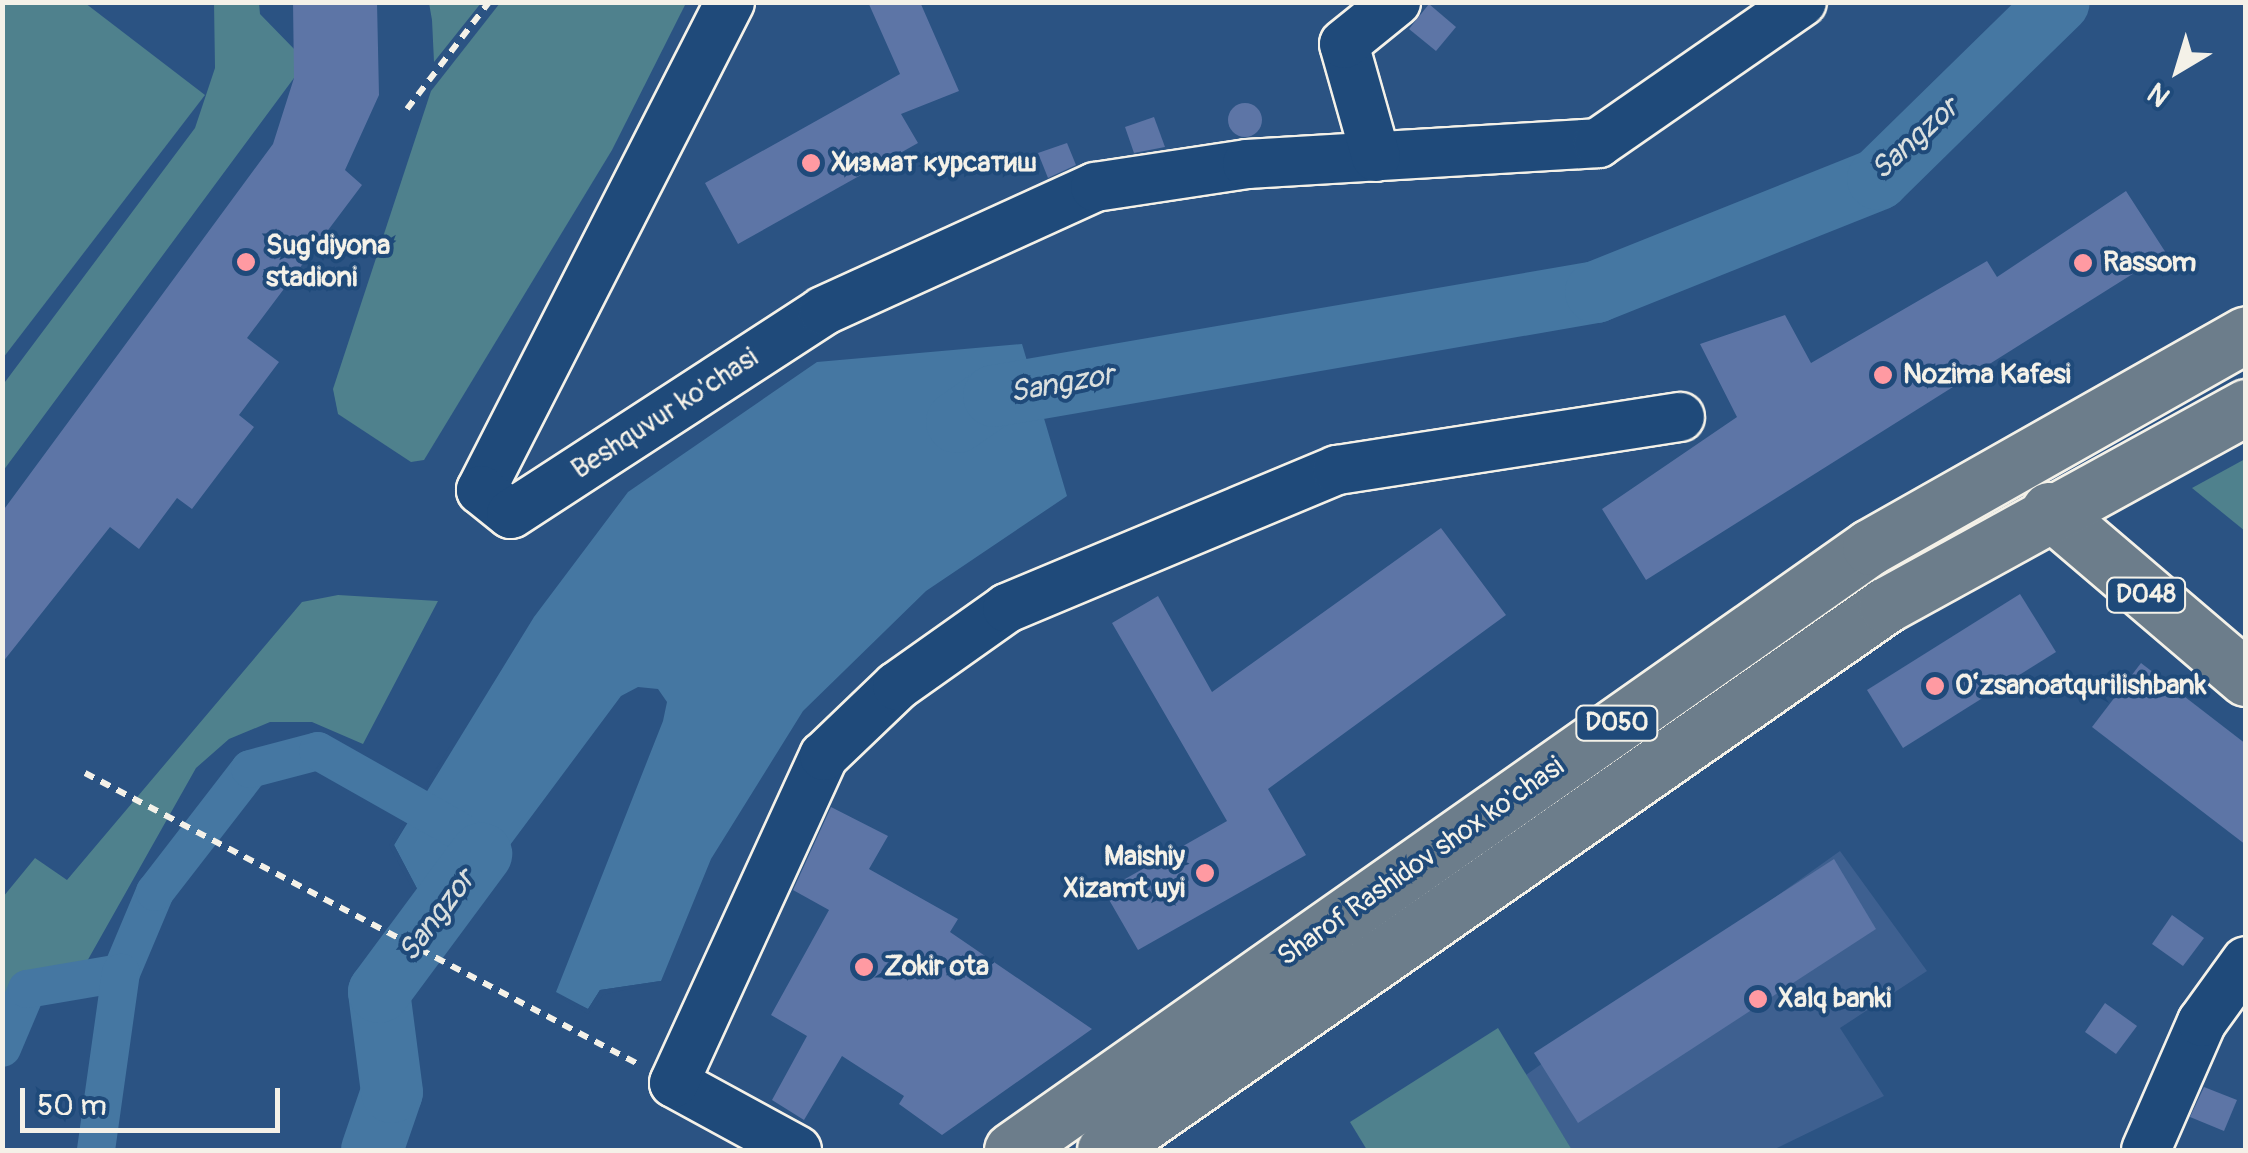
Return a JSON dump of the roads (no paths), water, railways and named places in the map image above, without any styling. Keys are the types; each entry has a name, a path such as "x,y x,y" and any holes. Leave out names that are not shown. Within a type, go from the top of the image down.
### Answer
{"main road":[{"name":"Sharof Rashidov shox ko'chasi","path":"1012,1150 1870,547 2246,334"},
{"name":"Sharof Rashidov shox ko'chasi","path":"1105,1150 1886,605 2049,510 2246,406"},
{"name":"D048","path":"2049,510 2246,678"},
{"path":"1693,669 1709,667 1732,682 1737,693 1727,716"},
{"path":"1150,1052 1148,1085 1158,1094 1182,1096"}],"street":[{"name":"Beshquvur ko'chasi","path":"730,2 481,490 511,514 823,311 1095,187 1247,164 1598,143 1802,2"},
{"path":"1376,157 1344,44 1396,2"},
{"path":"797,1150 674,1083 824,756 896,686 1007,608 1337,470 1680,416"},
{"path":"2146,1150 2202,1022 2246,962"}],"water":[{"path":"1022,344 1067,496 926,591 803,711 711,859 661,981 600,990 588,1009 556,992 663,721 667,702 658,689 638,687 621,696 446,931 414,915 423,900 394,845 534,617 628,492 817,362"}],"waterway":[{"name":"Sangzor","path":"957,422 994,396 1596,292 1878,179 2059,2"},
{"path":"2,1048 27,989 121,973 155,892 250,769 318,751 463,833"},
{"name":"Sangzor","path":"372,1150 392,1092 379,992 481,854"},
{"path":"96,1150 121,973"}],"place":[{"name":"Хизмат курсатиш","path":"811,163"},
{"name":"Sug'diyona stadioni","path":"246,262"},
{"name":"Rassom","path":"2083,263"},
{"name":"Nozima Kafesi","path":"1883,375"},
{"name":"Oʻzsanoatqurilishbank","path":"1935,686"},
{"name":"Maishiy Xizamt uyi","path":"1205,873"},
{"name":"Zokir ota","path":"864,967"},
{"name":"Xalq banki","path":"1758,999"}]}
